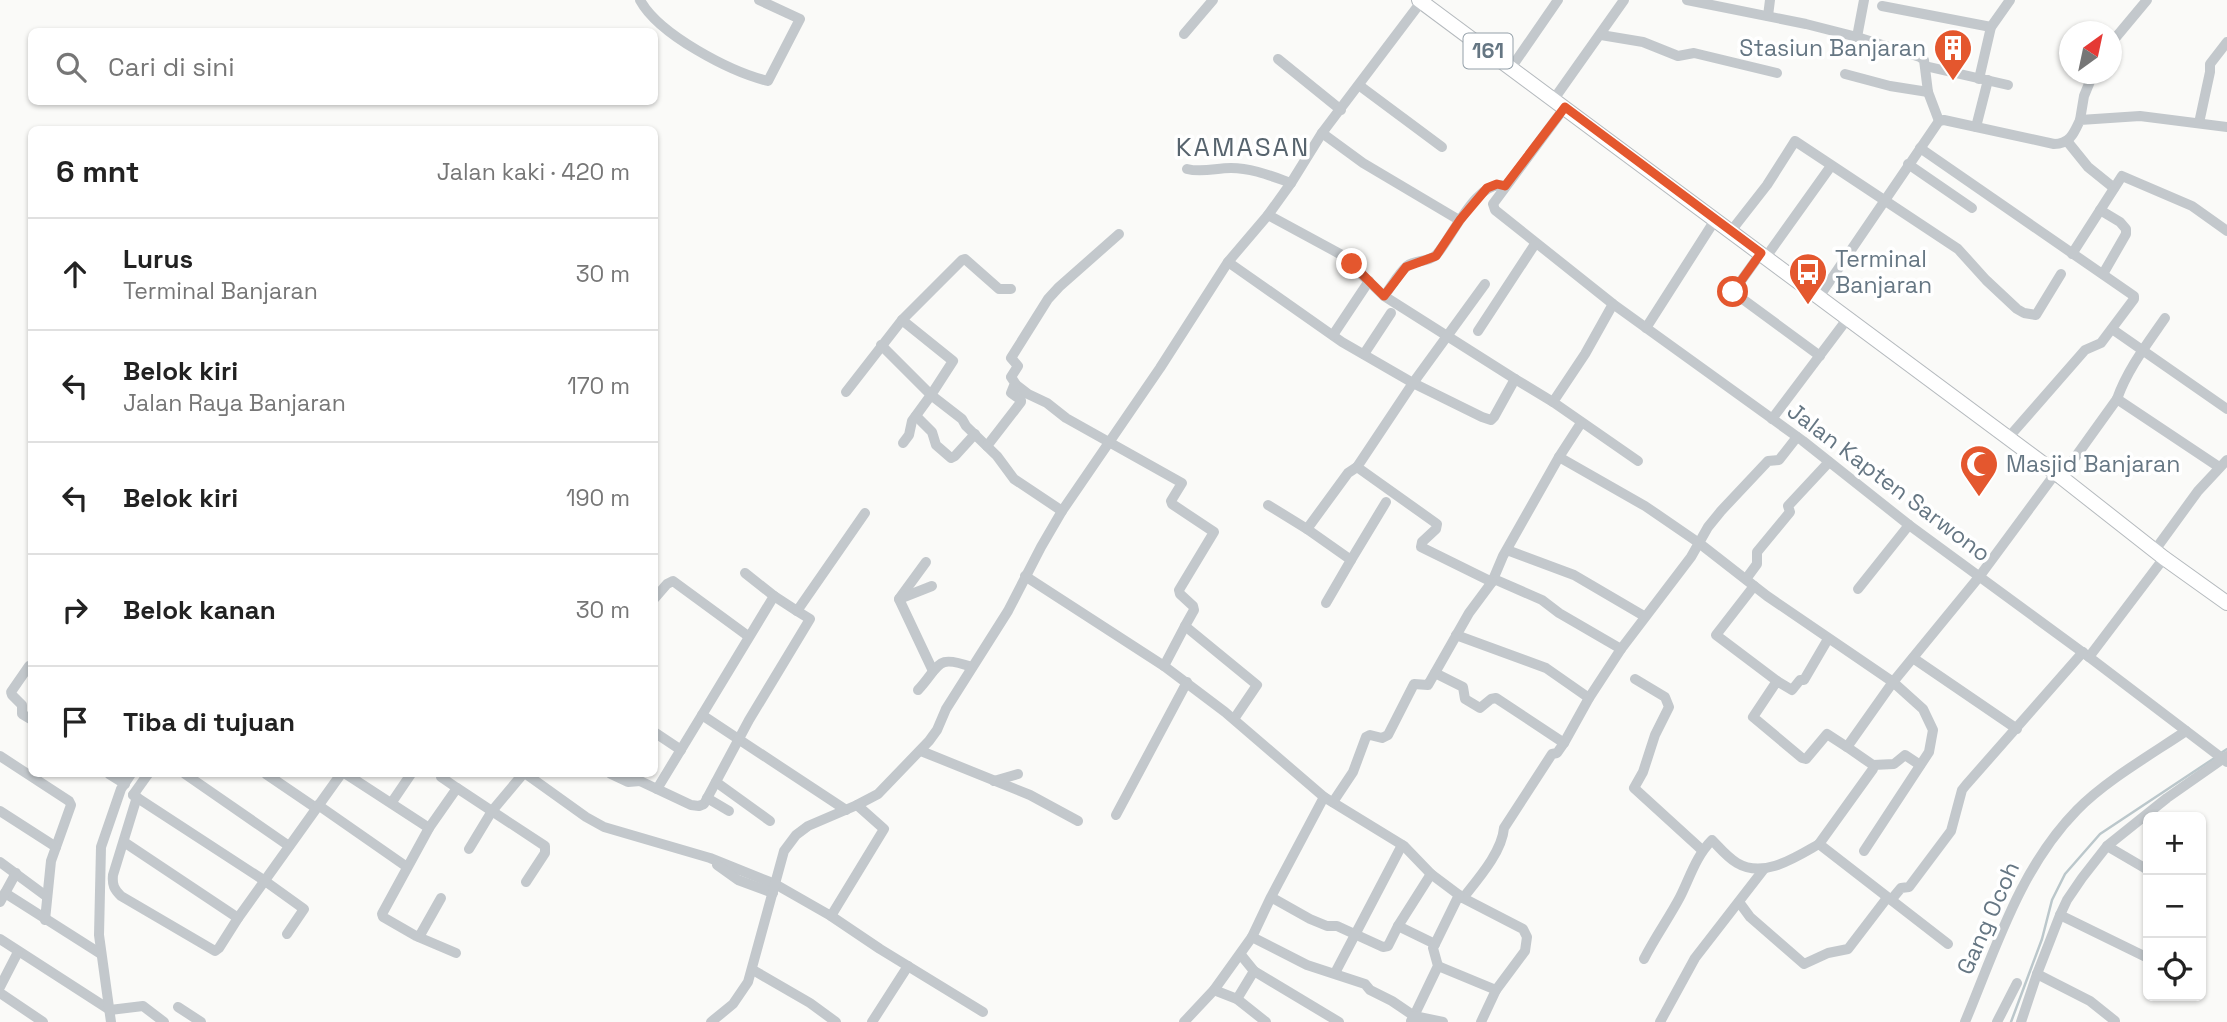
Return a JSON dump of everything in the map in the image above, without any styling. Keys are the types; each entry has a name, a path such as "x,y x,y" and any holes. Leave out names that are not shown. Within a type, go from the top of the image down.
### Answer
{"main road":[{"name":"161","path":"1420,1 2227,603"}],"street":[{"path":"645,3 672,32 722,64 768,81 800,19 759,0"},
{"path":"1184,34 1213,0"},
{"path":"1511,68 1558,0"},
{"path":"1384,296 1406,267 1436,256 1460,220 1487,188 1501,185 1605,36 1624,0"},
{"path":"1687,0 1857,37 1920,57 1924,60 1928,92 1939,121"},
{"path":"1768,16 1770,0"},
{"path":"1857,37 1864,0"},
{"path":"1976,127 1991,27 2010,0"},
{"path":"2122,30 2147,0"},
{"path":"711,1022 733,1004 748,982 753,970 763,885 784,851 796,835 808,826 851,808 877,793 921,751 937,730 946,709 1008,611 1062,511 1111,442 1228,262 1291,184 1322,133 1360,86 1420,1"},
{"path":"1882,6 1991,27"},
{"path":"1605,36 1643,42 1678,56 1694,53 1777,73"},
{"path":"2199,124 2210,64 2227,42"},
{"path":"1278,59 1341,110"},
{"path":"1925,66 2008,85"},
{"path":"1846,74 1890,86 1928,92"},
{"path":"1819,297 1939,121 2054,144 2067,141 2073,136 2080,120 2089,84"},
{"path":"1360,86 1442,147"},
{"path":"2080,120 2140,116 2227,127"},
{"path":"1322,133 1363,163 1460,220"},
{"path":"1731,231 1767,185 1795,141 1958,249 1986,280 2024,313 2036,315 2062,274"},
{"path":"2067,141 2088,167 2114,188"},
{"path":"1920,148 2134,297 2099,345 2085,350 2008,438"},
{"path":"1908,164 1972,208"},
{"path":"1820,356 1733,292 1831,166"},
{"path":"1186,169 1251,170 1291,184"},
{"path":"2072,254 2121,177 2192,206 2227,231"},
{"name":"Jalan Kapten Sarwono","path":"1501,185 1493,208 1538,246 1613,304 1772,418 1909,525 2221,757"},
{"path":"2100,210 2120,222 2126,229 2126,234 2103,274"},
{"path":"1268,215 1340,254 1384,296 1553,402 1638,461"},
{"path":"1646,328 1715,219"},
{"path":"1119,234 1048,299 1011,358 1018,366 1011,377 1015,384 1028,394 1047,403 1062,416 1180,481 1182,486 1171,501 1172,504 1214,533 1179,590 1194,606 1194,610 1164,666"},
{"path":"1478,331 1538,246"},
{"path":"846,392 902,320 962,260 965,259 999,289 1011,289"},
{"path":"1228,262 1304,317 1364,354 1413,383 1491,420 1515,379"},
{"path":"1333,335 1369,281"},
{"path":"1307,529 1348,473 1357,467 1413,383 1485,284"},
{"path":"1553,402 1585,354 1613,304"},
{"path":"1364,354 1391,313"},
{"path":"1772,418 1848,318"},
{"path":"1847,747 1893,682 1979,577 2117,399 2142,351 2165,318"},
{"path":"902,320 953,361 916,416 903,443"},
{"path":"2112,329 2227,410"},
{"path":"881,345 931,395 962,419 1014,479 1062,511"},
{"path":"987,446 1021,402 1011,393 1015,384"},
{"path":"1739,902 1750,917 1804,964 1828,953 1848,948 1900,888 1909,887 1951,831 1962,790 1966,785 2086,654 2160,554 2198,491 2223,464 2117,399"},
{"path":"916,416 932,432 936,445 951,458 975,435"},
{"path":"1184,1022 1214,990 1241,955 1271,897 1329,799 1353,772 1367,735 1382,738 1388,735 1414,684 1427,686 1456,635 1493,580 1559,457 1581,423"},
{"path":"1412,1019 1438,967 1433,948 1461,896 1483,873 1501,841 1504,828 1552,754 1557,753 1564,743 1621,649 1691,557 1721,511 1768,461 1779,460 1797,437"},
{"path":"1559,457 1624,493 1699,542 1828,639 1893,682 1923,709 1933,730 1929,752 1864,851"},
{"path":"1828,639 1804,680 1800,680 1793,689 1777,681 1716,635 1750,582 1756,565 1756,553 1789,513 1787,506 1829,462"},
{"path":"1357,467 1437,524 1421,547 1542,600 1621,649"},
{"path":"1326,603 1387,502"},
{"path":"1268,505 1351,560"},
{"path":"797,611 864,513"},
{"path":"1858,589 1909,525"},
{"path":"1507,550 1574,575 1644,616"},
{"path":"899,599 926,562"},
{"path":"617,777 628,782 637,778 691,805 704,804 810,619 745,573"},
{"path":"1025,576 1187,682 1329,799 1402,845 1431,873 1461,896 1523,929 1527,937 1525,951 1496,990 1481,1022"},
{"path":"658,594 673,581 748,636"},
{"path":"899,599 932,586"},
{"path":"657,789 774,596"},
{"path":"899,599 933,671"},
{"path":"1185,626 1257,685 1234,719"},
{"path":"1456,635 1546,668 1589,698"},
{"path":"1913,658 2017,729"},
{"path":"918,690 943,662 952,661 972,667"},
{"path":"28,670 11,692 22,705 22,714 28,718"},
{"path":"1435,673 1463,687 1465,699 1480,708 1496,698 1564,743"},
{"path":"1635,679 1665,698 1670,707 1655,735 1643,772 1634,788 1702,850"},
{"path":"1777,681 1754,716 1756,721 1804,759 1827,734 1873,765 1894,764 1905,755 1920,765"},
{"path":"1116,815 1187,682"},
{"path":"702,715 807,784 884,830 831,916"},
{"name":"Gang Ocoh","path":"1965,1022 2025,880 2050,841 2079,808 2097,793 2186,731"},
{"path":"658,735 681,750"},
{"path":"921,751 1030,795 1078,821"},
{"path":"0,756 28,772"},
{"path":"2021,1022 2067,900 2107,846 2221,757"},
{"path":"1644,959 1679,898 1702,850 1712,840 1737,863 1764,869 1791,860 1819,844 1873,769 1873,765"},
{"path":"994,781 1018,774"},
{"path":"36,777 71,805 51,861 45,920"},
{"path":"112,777 135,796 304,909 287,934"},
{"path":"111,1022 99,935 101,848 129,777"},
{"path":"146,777 135,796 112,884 121,896 215,951 339,777"},
{"path":"189,777 289,846"},
{"path":"271,777 407,867"},
{"path":"351,777 429,828"},
{"path":"392,802 409,777"},
{"path":"441,777 545,846 545,853 526,882"},
{"path":"469,849 492,811 522,777"},
{"path":"529,777 604,827 710,859 831,916 983,1012"},
{"path":"716,782 770,821"},
{"path":"456,953 419,937 387,920 382,914 429,828 457,788"},
{"path":"707,798 729,811"},
{"path":"0,811 56,847"},
{"path":"124,842 238,918"},
{"path":"1819,844 1948,944"},
{"path":"1335,972 1402,845"},
{"path":"2107,846 2143,867"},
{"path":"0,862 46,896"},
{"path":"1663,1021 1695,958 1764,869"},
{"path":"16,873 2,898 102,954"},
{"path":"1271,897 1310,919 1327,926 1337,926 1385,948 1431,873"},
{"path":"419,937 441,898"},
{"path":"2060,915 2143,956"},
{"path":"1398,926 1435,944"},
{"path":"1252,937 1307,965 1365,984 1370,990 1392,1001 1412,1019 1443,1022"},
{"path":"0,939 110,1010 143,1006 164,1021 180,1005 201,1022"},
{"path":"0,987 18,952"},
{"path":"1241,955 1254,971 1339,1022"},
{"path":"872,1022 908,966"},
{"path":"1438,967 1496,990"},
{"path":"753,970 810,1003 836,1022"},
{"path":"1237,999 1254,971"},
{"path":"2037,974 2090,1001 2115,1021"},
{"path":"1997,1022 2017,983"},
{"path":"1214,990 1237,999 1266,1022"},
{"path":"0,993 43,1022"}],"waterway":[{"path":"2221,753 2227,749"},
{"path":"2011,1022 2042,939 2052,900 2065,874 2100,834 2216,757"}],"place":[{"name":"Stasiun Banjaran","path":"1953,82"},
{"name":"Terminal Banjaran","path":"1808,306"},
{"name":"Masjid Banjaran","path":"1979,498"}],"district":[{"name":"KAMASAN","path":"1243,147"}],"route":[{"path":"1352,264 1384,296 1406,267 1436,256 1460,220 1487,188 1493,184 1505,186 1565,107 1761,253 1733,292"}]}
